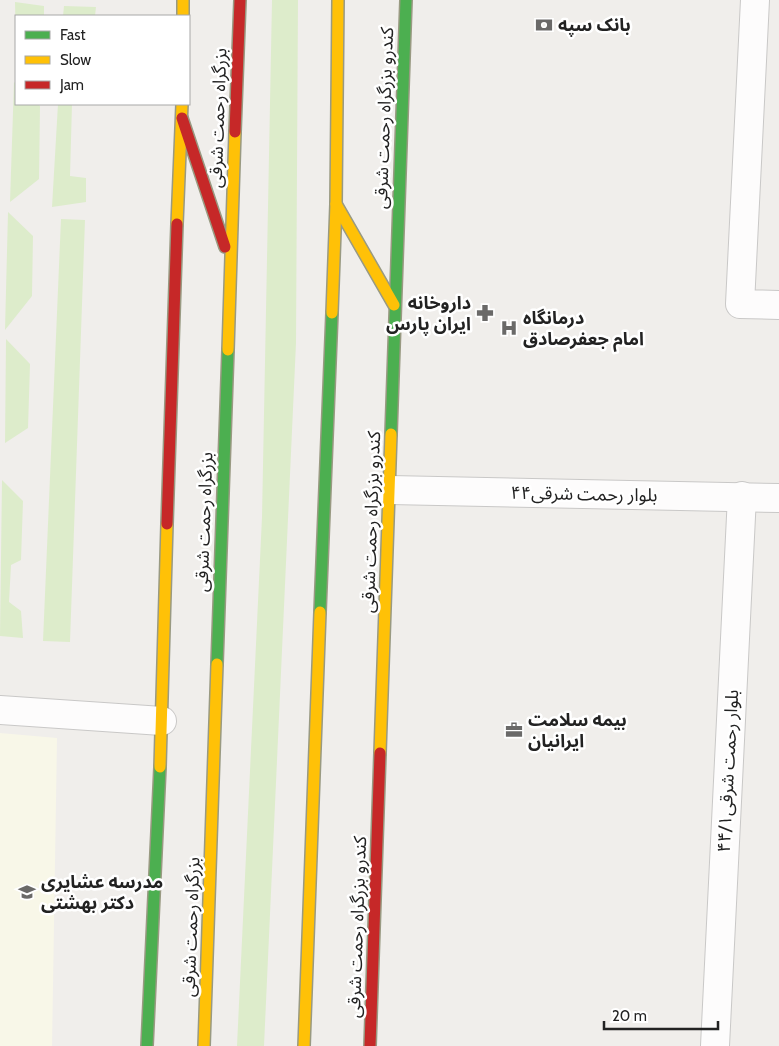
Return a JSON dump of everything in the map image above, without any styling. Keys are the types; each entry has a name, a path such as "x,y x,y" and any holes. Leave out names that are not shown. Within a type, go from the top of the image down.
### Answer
{"main road":[{"path":"183,0 183,15"},
{"name":"بزرگراه رحمت شرقی","path":"204,1046 240,0"},
{"path":"304,1046 336,204 338,0"},
{"name":"کندرو بزرگراه رحمت شرقی","path":"370,1046 390,490 394,304 406,0"},
{"path":"147,1046 162,721 173,318 182,105"},
{"path":"182,118 230,264"},
{"path":"336,204 394,304"}],"street":[{"path":"755,0 740,304 779,306"},
{"name":"۴۴بلوار رحمت شرقی","path":"390,490 779,498"},
{"name":"بلوار رحمت شرقی۴۴/۱","path":"715,1046 742,496"},
{"path":"0,710 162,721"}],"shaded area":[{"name":"مدرسه عشایری دکتر بهشتی","path":"0,733 57,738 52,1046 0,1046"}],"green space":[{"path":"272,0 298,0 296,343 264,1046 237,1046 262,517"},
{"path":"15,2 44,6 44,15 15,15"},
{"path":"64,6 96,7 95,15 63,15"},
{"path":"14,82 15,105 40,106 39,179 10,202"},
{"path":"58,105 72,105 70,176 86,178 86,202 52,207"},
{"path":"8,212 33,236 32,296 5,330"},
{"path":"61,219 85,220 70,642 43,641"},
{"path":"6,339 30,364 28,428 5,443"},
{"path":"2,480 23,501 21,560 11,565 9,602 21,611 23,638 0,636"}],"traffic: fast":[{"path":"391,434 406,0"},
{"path":"320,612 332,313"},
{"path":"217,664 228,350"},
{"path":"147,1046 160,767"}],"traffic: slow":[{"path":"183,0 183,15"},
{"path":"332,313 336,204 338,0"},
{"path":"177,224 182,105"},
{"path":"228,350 235,132"},
{"path":"336,204 394,305"},
{"path":"380,753 391,434"},
{"path":"160,767 167,524"},
{"path":"304,1046 320,612"},
{"path":"204,1046 217,664"}],"traffic: jam":[{"path":"235,132 240,0"},
{"path":"182,118 225,247"},
{"path":"167,524 177,224"},
{"path":"370,1046 380,753"}],"place":[{"name":"بانک سپه","path":"544,25"},
{"name":"داروخانه ایران پارس","path":"485,313"},
{"name":"درمانگاه امام جعفرصادق","path":"509,328"},
{"name":"بیمه سلامت ایرانیان","path":"514,730"},
{"name":"مدرسه عشایری دکتر بهشتی","path":"27,892"}]}
